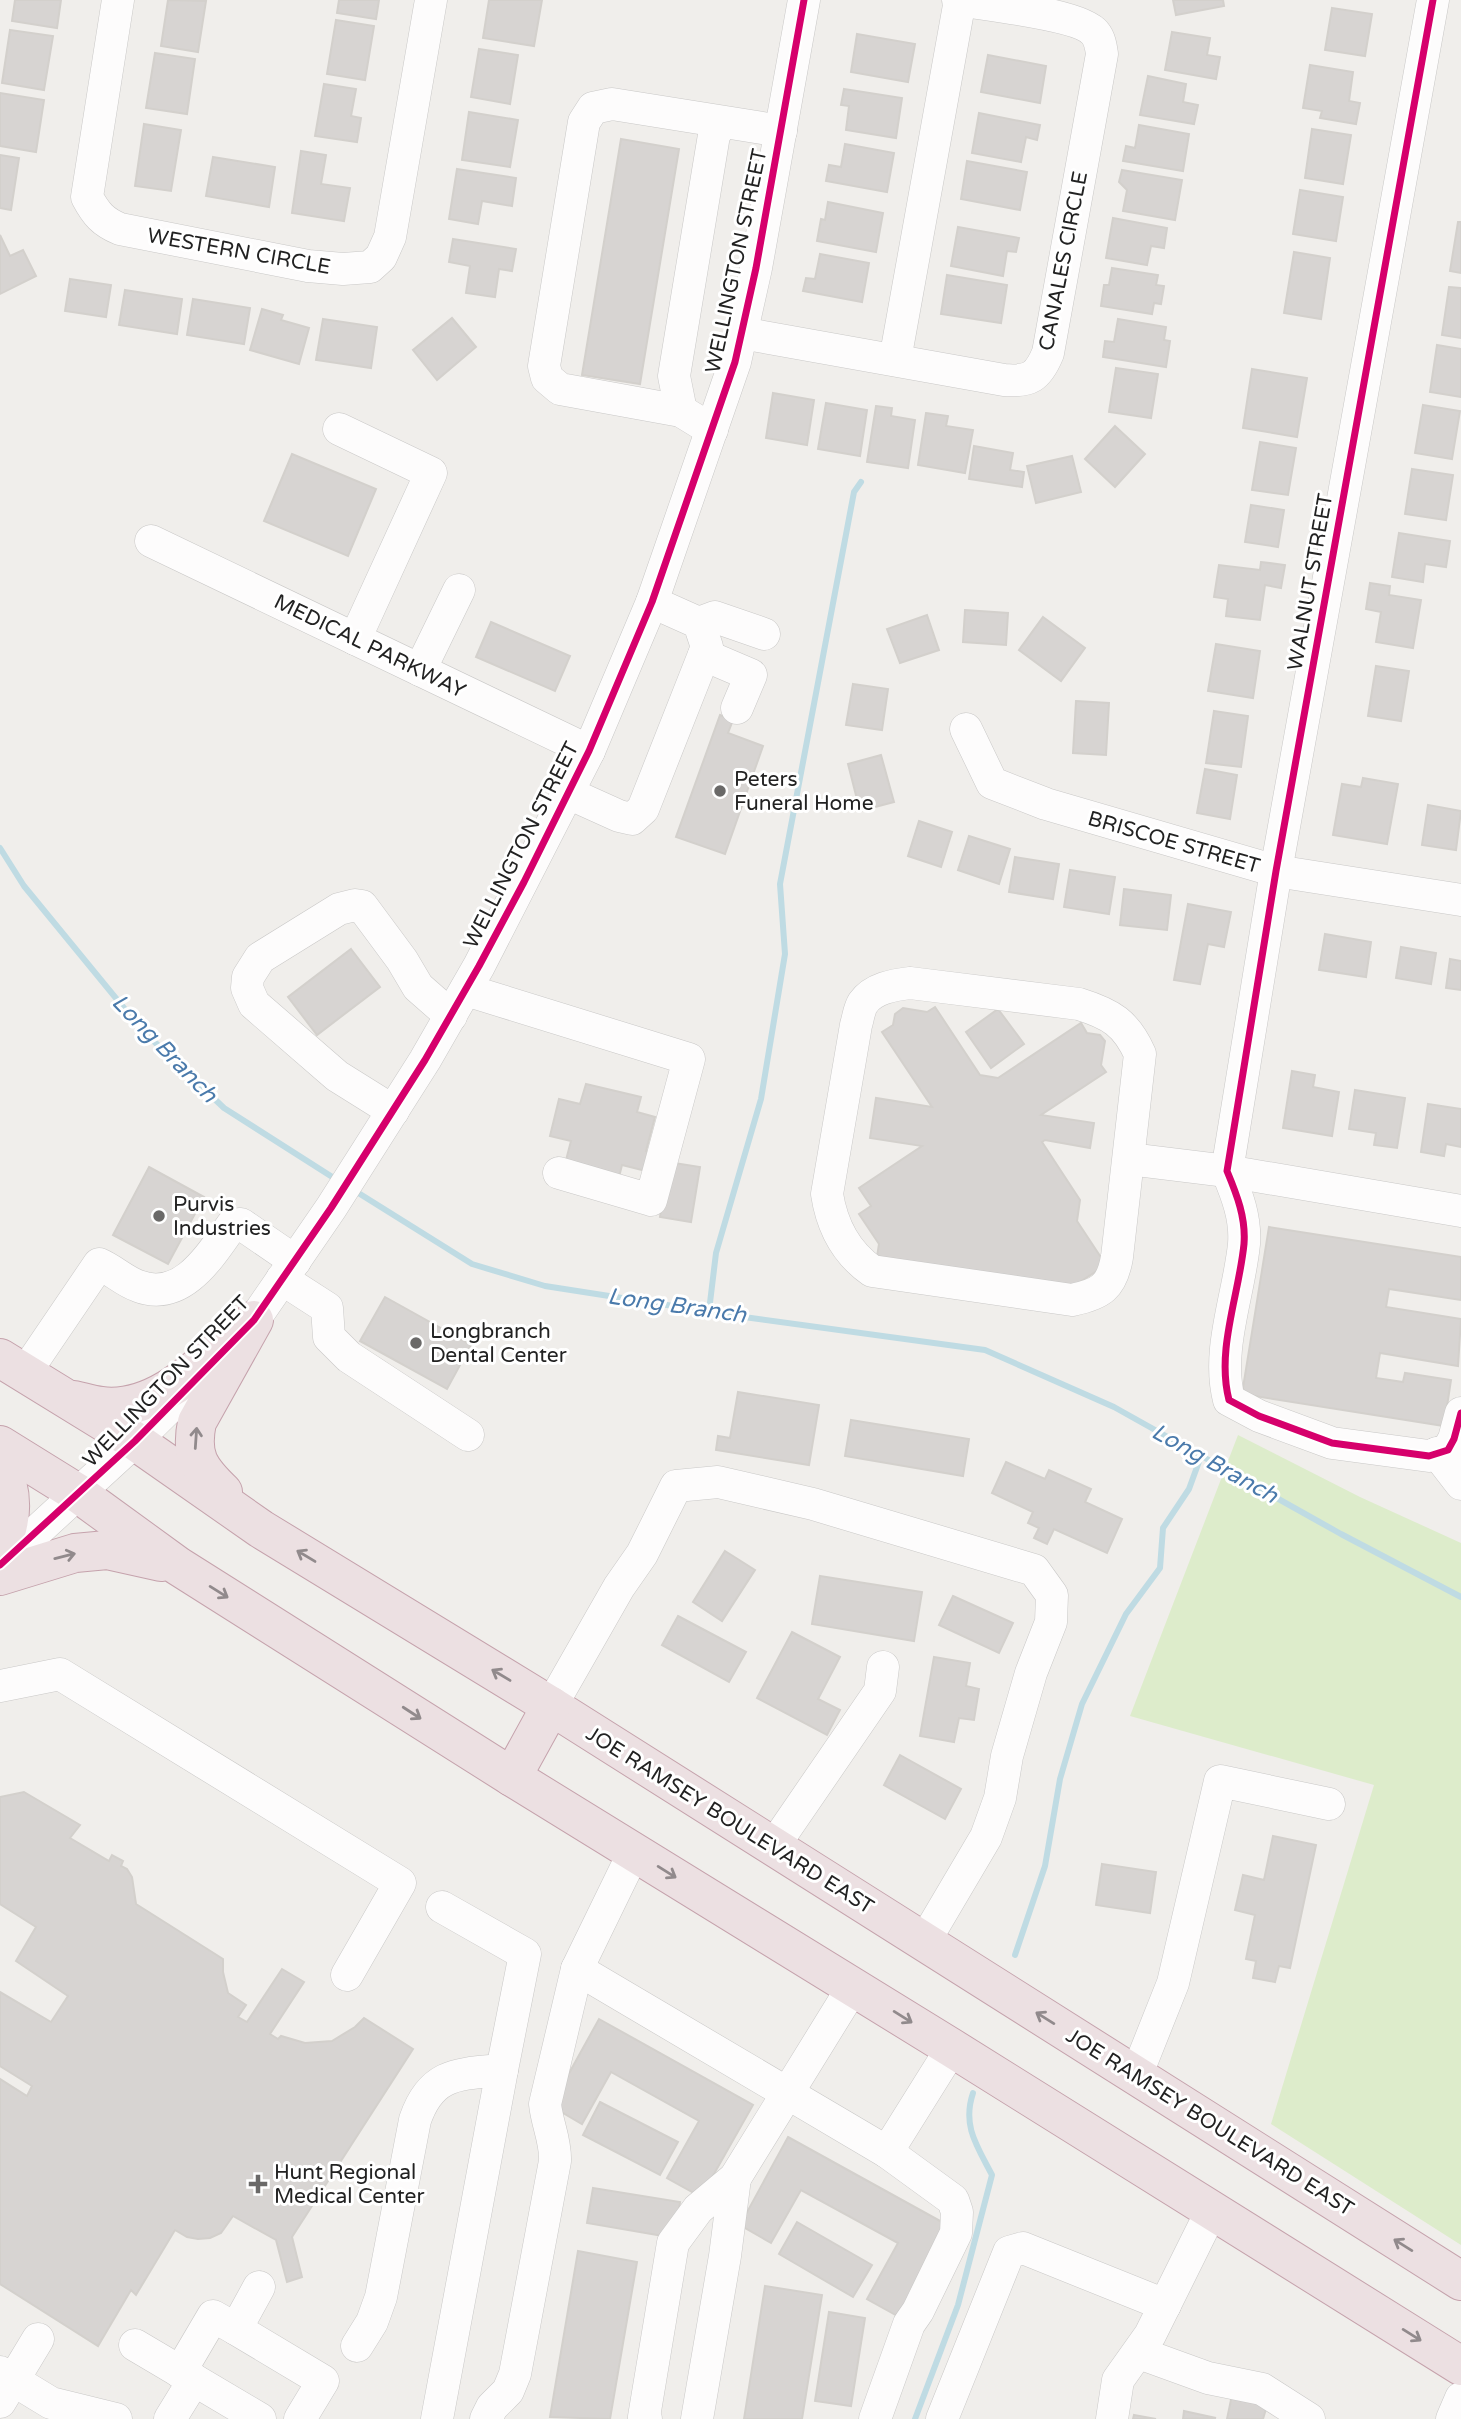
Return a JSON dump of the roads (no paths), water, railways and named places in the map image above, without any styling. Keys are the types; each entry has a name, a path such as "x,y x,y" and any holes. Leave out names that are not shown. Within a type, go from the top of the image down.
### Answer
{"highway":[{"path":"67,1399 103,1407 141,1401 163,1392 188,1376 254,1320"},
{"path":"254,1320 197,1422 193,1440 196,1460 208,1478 261,1529"},
{"name":"JOE RAMSEY BOULEVARD EAST","path":"13,1365 135,1441 261,1529 551,1706 1461,2281"},
{"path":"0,1445 79,1494 178,1566 512,1777 1461,2366"},
{"path":"0,1466 10,1492 6,1536 0,1546"},
{"path":"0,1576 75,1553 107,1550 178,1566"},
{"path":"512,1777 551,1706"}],"street":[{"name":"WESTERN CIRCLE","path":"118,0 87,197 95,214 120,229 308,266 343,270 370,267 381,257 390,237 431,0"},
{"name":"WELLINGTON STREET","path":"0,1565 135,1441 254,1320 393,1111 458,1003 524,882 589,751 652,602 735,362 756,268 804,0"},
{"path":"895,360 959,0"},
{"name":"CANALES CIRCLE","path":"741,333 1019,381 1033,377 1041,368 1048,353 1102,54 1100,41 1095,32 1069,19 959,0"},
{"name":"WALNUT STREET","path":"1227,1171 1276,871 1433,0"},
{"path":"712,430 681,411 560,389 547,378 544,366 584,122 593,108 612,104 781,131"},
{"path":"681,411 674,376 715,135 719,127 726,123"},
{"path":"339,429 431,473 355,639"},
{"name":"MEDICAL PARKWAY","path":"151,541 589,751"},
{"path":"420,670 459,590"},
{"path":"652,602 699,623 715,617 764,634"},
{"path":"568,793 619,816 632,819 643,809 708,647 699,623"},
{"path":"704,655 751,675 737,708"},
{"name":"BRISCOE STREET","path":"966,729 992,783 1046,804 1276,871 1461,900"},
{"path":"393,1111 337,1076 274,1023 254,1004 247,988 248,977 260,958 339,909 355,905 362,906 402,960 418,988 458,1003 689,1059 651,1200 559,1173"},
{"path":"910,983 1079,1004 1098,1010 1121,1023 1140,1054 1129,1159 1114,1276 1102,1289 1088,1297 1072,1300 872,1271 858,1261 837,1231 830,1214 827,1194 856,1025 863,1003 874,993 891,985 910,983"},
{"path":"1129,1159 1227,1171 1461,1211"},
{"path":"1227,1171 1241,1205 1244,1242 1225,1362 1224,1384 1229,1400 1259,1416 1332,1443 1429,1456 1448,1450 1461,1413"},
{"path":"13,1365 99,1265 145,1289 159,1290 179,1285 196,1272 236,1223 327,1308 329,1337 349,1357 468,1436"},
{"path":"1437,1453 1461,1485"},
{"path":"551,1706 619,1587 642,1554 676,1486 718,1482 813,1504 1034,1570 1052,1595 1051,1622 1031,1673 1011,1744 1000,1798 986,1837 924,1942"},
{"path":"773,1847 880,1691 884,1667"},
{"path":"0,1686 60,1674 400,1884 346,1975"},
{"path":"1136,2076 1173,1983 1220,1781 1329,1804"},
{"path":"486,2419 492,2407 508,2391 515,2374 555,2161 555,2148 546,2119 545,2104 577,1969 634,1852"},
{"path":"437,2419 524,1954 442,1907"},
{"path":"577,1969 887,2152 953,2200 957,2212 956,2233 909,2324 875,2419"},
{"path":"646,2419 644,2417 673,2243 698,2209 735,2178 853,1987"},
{"path":"887,2152 952,2048"},
{"path":"357,2346 372,2322 381,2297 419,2106 444,2079 455,2075 502,2070"},
{"path":"697,2419 725,2256 735,2178"},
{"path":"1112,2419 1118,2380 1139,2353 1166,2305 1212,2210"},
{"path":"942,2419 1009,2252 1023,2248 1166,2305"},
{"path":"236,2329 259,2287"},
{"path":"170,2419 213,2316 323,2381 299,2419"},
{"path":"38,2339 4,2385 51,2403 116,2419"},
{"path":"135,2344 260,2419"},
{"path":"1139,2353 1208,2378 1262,2389 1309,2419"},
{"path":"1452,2419 1461,2398"}],"waterway":[{"path":"709,1311 716,1253 761,1099 785,954 780,884 854,492 861,482"},
{"name":"Long Branch","path":"0,848 24,886 142,1030 224,1108 337,1180"},
{"name":"Long Branch","path":"352,1189 472,1264 545,1286 985,1350 1114,1407 1341,1534 1461,1597"},
{"path":"1015,1955 1045,1866 1060,1779 1082,1704 1126,1614 1160,1568 1163,1528 1189,1489 1201,1456"},
{"path":"915,2419 958,2305 992,2175 976,2145 970,2126 973,2093"}],"place":[{"name":"Peters Funeral Home","path":"720,791"},
{"name":"Purvis Industries","path":"159,1216"},
{"name":"Longbranch Dental Center","path":"416,1343"},
{"name":"Hunt Regional Medical Center","path":"258,2184"}]}
